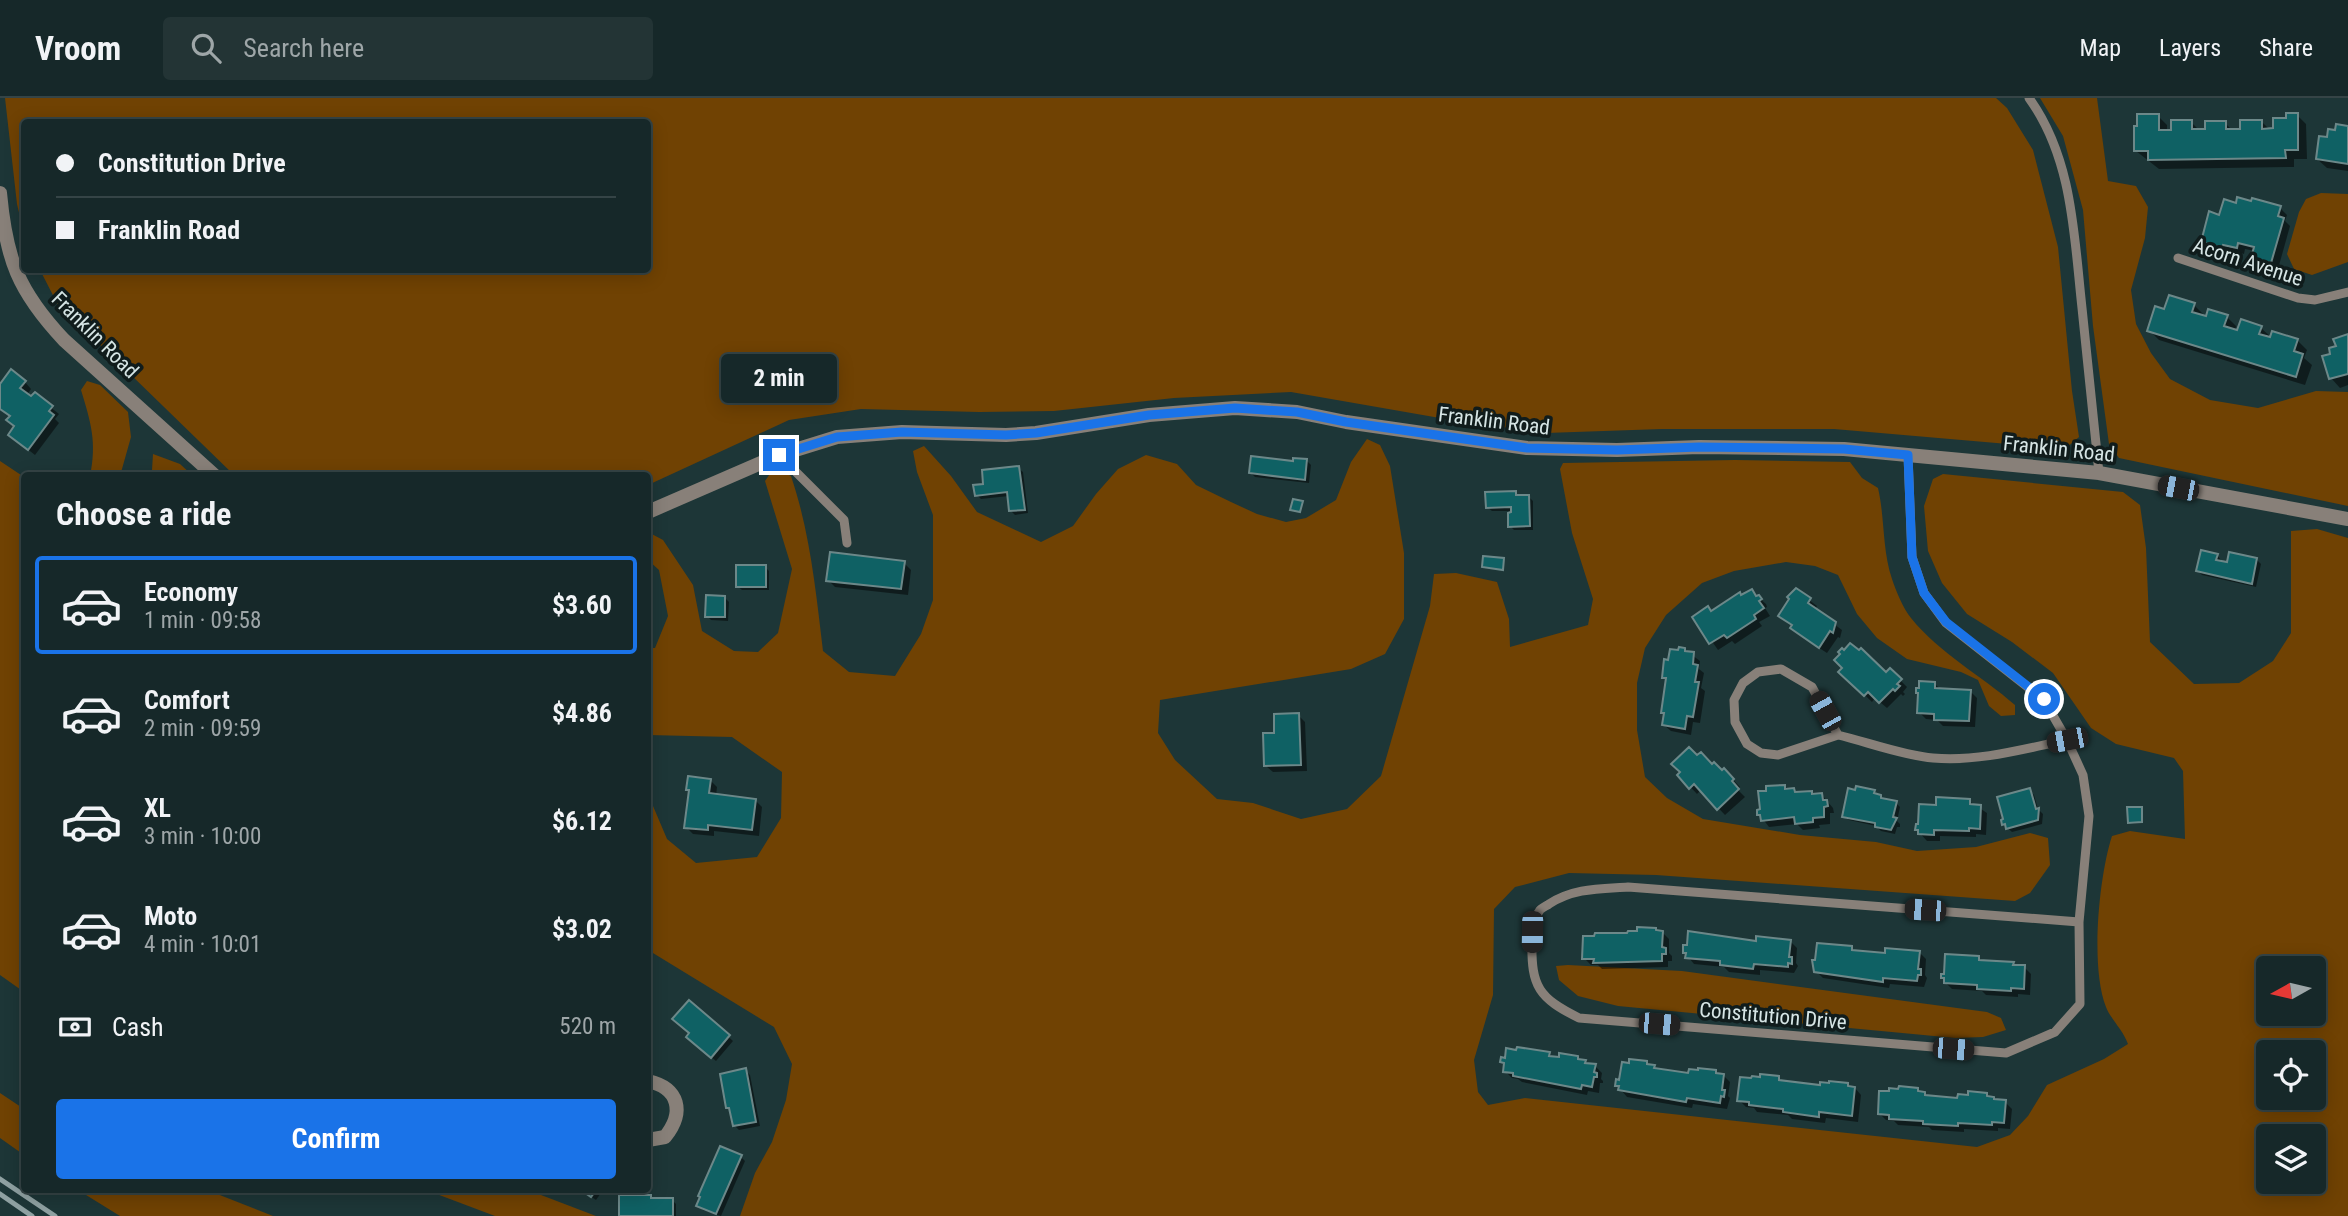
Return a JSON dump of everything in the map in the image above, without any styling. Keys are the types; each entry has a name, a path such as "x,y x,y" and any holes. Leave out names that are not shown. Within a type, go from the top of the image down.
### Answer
{"street":[{"name":"Franklin Road","path":"0,193 10,258 26,294 42,317 211,472"},
{"name":"Franklin Road","path":"651,511 779,455 837,437 902,432 1006,435 1036,433 1149,415 1235,408 1297,412 1346,422 1527,448 1844,449 2099,473 2348,519"},
{"path":"651,1082 668,1090 674,1097 677,1108 673,1126 665,1137 651,1139"}],"lane":[{"path":"2029,98 2040,113 2058,150 2071,206 2099,473"},
{"name":"Acorn Avenue","path":"2178,258 2298,298 2315,300 2348,292"},
{"path":"779,455 844,520 847,543"},
{"name":"Constitution Drive","path":"1908,455 1912,557 1924,593 1946,622 2044,699 2083,775 2089,816 2079,922 2080,1004 2054,1032 2006,1053 1579,1018 1554,1006 1541,992 1532,969 1532,932 1540,910 1579,890 1628,887 2079,922"},
{"path":"1839,735 1812,687 1781,669 1758,672 1743,683 1734,700 1735,722 1747,744 1760,753 1778,755 1839,735 1930,758 1958,759 2067,740"}],"shaded area":[{"path":"5,98 1996,98 2007,108 2033,150 2058,247 2079,437 2065,449 1834,429 1662,429 1546,433 1457,421 1291,392 1174,398 1054,411 861,409 789,420 651,484 651,472 231,472 57,303 42,273 651,273 651,119 21,119 21,221"},
{"path":"2040,98 2097,98 2108,181 2136,186 2148,207 2145,238 2131,290 2136,324 2151,353 2170,379 2210,400 2258,408 2316,391 2348,392 2348,506 2119,458 2109,444 2093,326 2083,210 2063,136"},
{"path":"2321,193 2348,194 2348,262 2312,275 2294,269 2287,254 2299,212 2306,199"},
{"path":"87,381 100,385 128,412 131,437 121,472 91,472 92,433 81,390"},
{"path":"1367,439 1380,445 1390,466 1404,553 1404,619 1385,654 1351,669 1160,700 1158,733 1175,760 1217,799 1253,803 1301,819 1347,809 1381,776 1430,606 1434,574 1456,573 1497,582 1509,619 1510,647 1588,625 1593,599 1572,533 1560,469 1563,463 1735,460 1850,462 1862,478 1878,488 1889,568 1905,609 1934,642 2015,705 2015,715 2001,716 1989,706 1978,680 1961,672 1907,659 1877,638 1857,614 1838,575 1815,566 1786,562 1734,571 1702,583 1666,615 1645,648 1637,683 1637,730 1645,777 1667,798 1703,819 1800,835 1876,842 1917,851 1976,847 2030,833 2048,838 2050,865 2030,893 2015,901 1656,875 1569,873 1515,887 1494,909 1493,995 1474,1060 1478,1092 1488,1105 1525,1098 1977,1147 2010,1135 2028,1116 2047,1085 2104,1059 2128,1044 2106,1007 2098,969 2098,922 2107,853 2112,836 2130,831 2185,839 2183,771 2174,758 2116,744 2091,728 2053,673 2012,642 1967,614 1942,583 1928,551 1924,506 1933,479 1943,474 2123,492 2140,505 2146,548 2150,642 2194,684 2239,683 2273,661 2291,633 2291,531 2317,529 2348,538 2348,1216 740,1216 755,1173 772,1142 786,1100 792,1064 774,1027 651,952 651,796 667,839 696,863 757,857 781,818 782,772 732,737 651,735 651,648 655,648 668,616 659,570 651,563 651,534 663,540 693,585 702,631 734,651 758,652 778,633 792,569 765,481 774,468 791,476 808,540 823,651 849,672 895,676 921,634 933,600 933,515 917,472 913,451 924,446 951,476 977,512 1041,542 1073,526 1118,469 1146,455 1177,464 1196,485 1257,514 1286,522 1306,518 1336,500 1351,462"},
{"path":"153,454 180,464 189,472 153,472"},
{"path":"0,461 21,475 21,990 0,975"},
{"path":"1556,966 1682,971 1987,1012 2001,1018 2006,1030 1983,1037 1955,1038 1618,1006 1578,996 1559,980"},
{"path":"0,1093 21,1107 21,1153 0,1138"},
{"path":"83,1193 215,1193 273,1216 120,1216"},
{"path":"434,1193 536,1193 596,1216 495,1216"}],"building":[{"path":"2286,113 2298,113 2298,150 2285,150 2286,158 2148,160 2148,151 2134,151 2137,114 2159,114 2159,130 2171,130 2171,120 2192,120 2192,129 2205,129 2205,121 2226,121 2226,129 2240,129 2240,120 2262,120 2262,129 2273,128 2273,118 2286,118"},
{"path":"2336,124 2348,126 2348,164 2316,159 2319,136 2327,137 2328,129 2335,130"},
{"path":"2237,197 2281,206 2278,216 2284,218 2271,263 2251,258 2254,247 2238,243 2237,248 2223,245 2222,248 2201,242 2209,211 2219,215 2224,199 2236,203"},
{"path":"2169,295 2195,303 2192,312 2206,316 2208,309 2228,315 2224,326 2237,330 2241,319 2262,326 2259,334 2270,337 2272,331 2298,339 2294,351 2303,354 2296,377 2147,331 2155,306 2164,309"},
{"path":"2348,334 2348,374 2329,379 2322,356 2330,354 2329,348 2336,346 2333,339"},
{"path":"11,369 26,381 20,388 31,396 35,392 53,406 49,411 54,415 28,450 8,435 14,426 6,420 10,416 0,409 0,384"},
{"path":"1251,456 1293,461 1293,458 1307,459 1305,480 1249,473"},
{"path":"1019,466 1025,510 1009,511 1007,492 975,496 973,485 983,484 982,470"},
{"path":"1516,491 1516,495 1529,495 1530,526 1508,527 1511,507 1486,508 1485,492"},
{"path":"1293,499 1303,501 1300,512 1290,510"},
{"path":"2201,550 2218,554 2216,560 2227,562 2229,552 2257,558 2252,584 2196,571"},
{"path":"830,552 905,561 901,589 826,581"},
{"path":"1483,556 1504,558 1503,570 1482,567"},
{"path":"736,565 766,565 766,587 736,587"},
{"path":"1796,588 1811,598 1808,603 1836,622 1833,633 1830,631 1819,648 1778,616 1789,599 1787,597"},
{"path":"1752,589 1756,596 1759,595 1762,599 1759,601 1764,608 1754,615 1756,619 1727,638 1724,635 1709,644 1692,617 1708,606 1711,611 1740,592 1741,595"},
{"path":"706,595 725,596 725,617 705,617"},
{"path":"1850,643 1859,650 1861,648 1886,672 1890,668 1902,679 1897,684 1900,686 1879,703 1868,692 1864,696 1838,672 1842,668 1834,660 1840,654 1838,652"},
{"path":"1679,647 1694,652 1693,664 1698,665 1695,682 1699,682 1693,717 1687,716 1685,729 1662,725 1664,713 1661,713 1666,678 1662,678 1664,659 1668,660 1670,649 1678,650"},
{"path":"1919,681 1935,682 1935,688 1971,690 1969,721 1934,720 1934,714 1917,713 1916,688 1919,688"},
{"path":"1299,713 1301,765 1264,766 1263,733 1274,733 1274,714"},
{"path":"1689,747 1697,755 1701,752 1722,770 1724,768 1739,789 1717,810 1694,784 1689,789 1677,775 1680,772 1671,764"},
{"path":"688,776 711,779 709,793 756,799 752,830 708,825 708,830 684,828"},
{"path":"1785,785 1785,789 1794,788 1795,792 1822,793 1828,806 1824,807 1824,817 1813,818 1813,822 1795,824 1794,817 1761,821 1760,815 1757,815 1757,810 1760,809 1758,791 1766,791 1766,786"},
{"path":"1856,786 1875,790 1874,793 1881,795 1881,798 1897,801 1893,817 1897,818 1891,830 1875,827 1875,823 1842,817 1848,788 1855,790"},
{"path":"2030,788 2036,809 2039,808 2038,820 2006,829 2005,824 2002,825 1997,797"},
{"path":"1936,797 1970,799 1970,804 1981,805 1980,829 1934,830 1934,835 1918,834 1918,830 1915,830 1919,804 1936,805"},
{"path":"2127,807 2142,807 2142,822 2128,823"},
{"path":"1637,927 1663,931 1662,947 1666,948 1666,954 1662,954 1662,961 1593,963 1594,959 1582,959 1583,936 1594,936 1595,933 1627,933 1637,931"},
{"path":"1688,931 1756,941 1756,936 1791,940 1789,957 1792,957 1792,964 1788,963 1788,967 1754,964 1753,969 1720,965 1720,961 1685,958 1683,945 1687,945"},
{"path":"1817,943 1852,946 1852,950 1885,953 1885,948 1920,951 1918,969 1921,969 1921,975 1918,975 1917,981 1883,978 1883,982 1814,972 1812,960 1815,960"},
{"path":"1945,954 1979,956 1979,960 2025,965 2024,989 1977,989 1977,985 1944,983 1941,974 1944,974"},
{"path":"689,1000 730,1035 711,1058 686,1037 689,1033 672,1019"},
{"path":"1517,1047 1550,1052 1549,1056 1559,1057 1559,1053 1578,1056 1578,1059 1586,1060 1585,1063 1596,1064 1594,1072 1597,1077 1594,1077 1592,1087 1582,1085 1581,1089 1503,1072 1504,1063 1500,1062 1501,1057 1505,1058 1506,1048 1516,1050"},
{"path":"1629,1059 1647,1061 1647,1064 1655,1065 1654,1068 1688,1073 1689,1069 1698,1068 1716,1070 1716,1073 1724,1074 1724,1097 1721,1096 1720,1103 1687,1098 1686,1102 1618,1090 1619,1086 1615,1086 1616,1079 1619,1080 1622,1062 1629,1063"},
{"path":"746,1068 756,1122 733,1126 729,1108 726,1108 720,1074"},
{"path":"1760,1074 1779,1076 1779,1080 1820,1085 1820,1082 1829,1081 1848,1083 1848,1086 1855,1087 1852,1116 1819,1112 1819,1117 1737,1101 1740,1077 1760,1077"},
{"path":"1899,1086 1918,1088 1918,1091 1925,1092 1925,1095 1957,1098 1958,1094 1968,1095 1968,1091 1987,1093 1987,1096 1994,1099 2006,1100 2004,1123 1958,1123 1958,1126 1923,1124 1923,1121 1889,1119 1889,1115 1878,1114 1879,1091 1898,1089"},
{"path":"720,1146 742,1155 716,1214 696,1206"},
{"path":"619,1195 673,1198 673,1216 619,1216"}],"railway":[{"path":"0,1179 55,1216"},
{"path":"0,1194 32,1216"}],"route":[{"path":"779,455 837,437 902,432 1006,435 1036,433 1149,415 1235,408 1297,412 1346,422 1527,448 1844,449 1908,455 1912,557 1924,593 1946,622 2044,699"}]}
